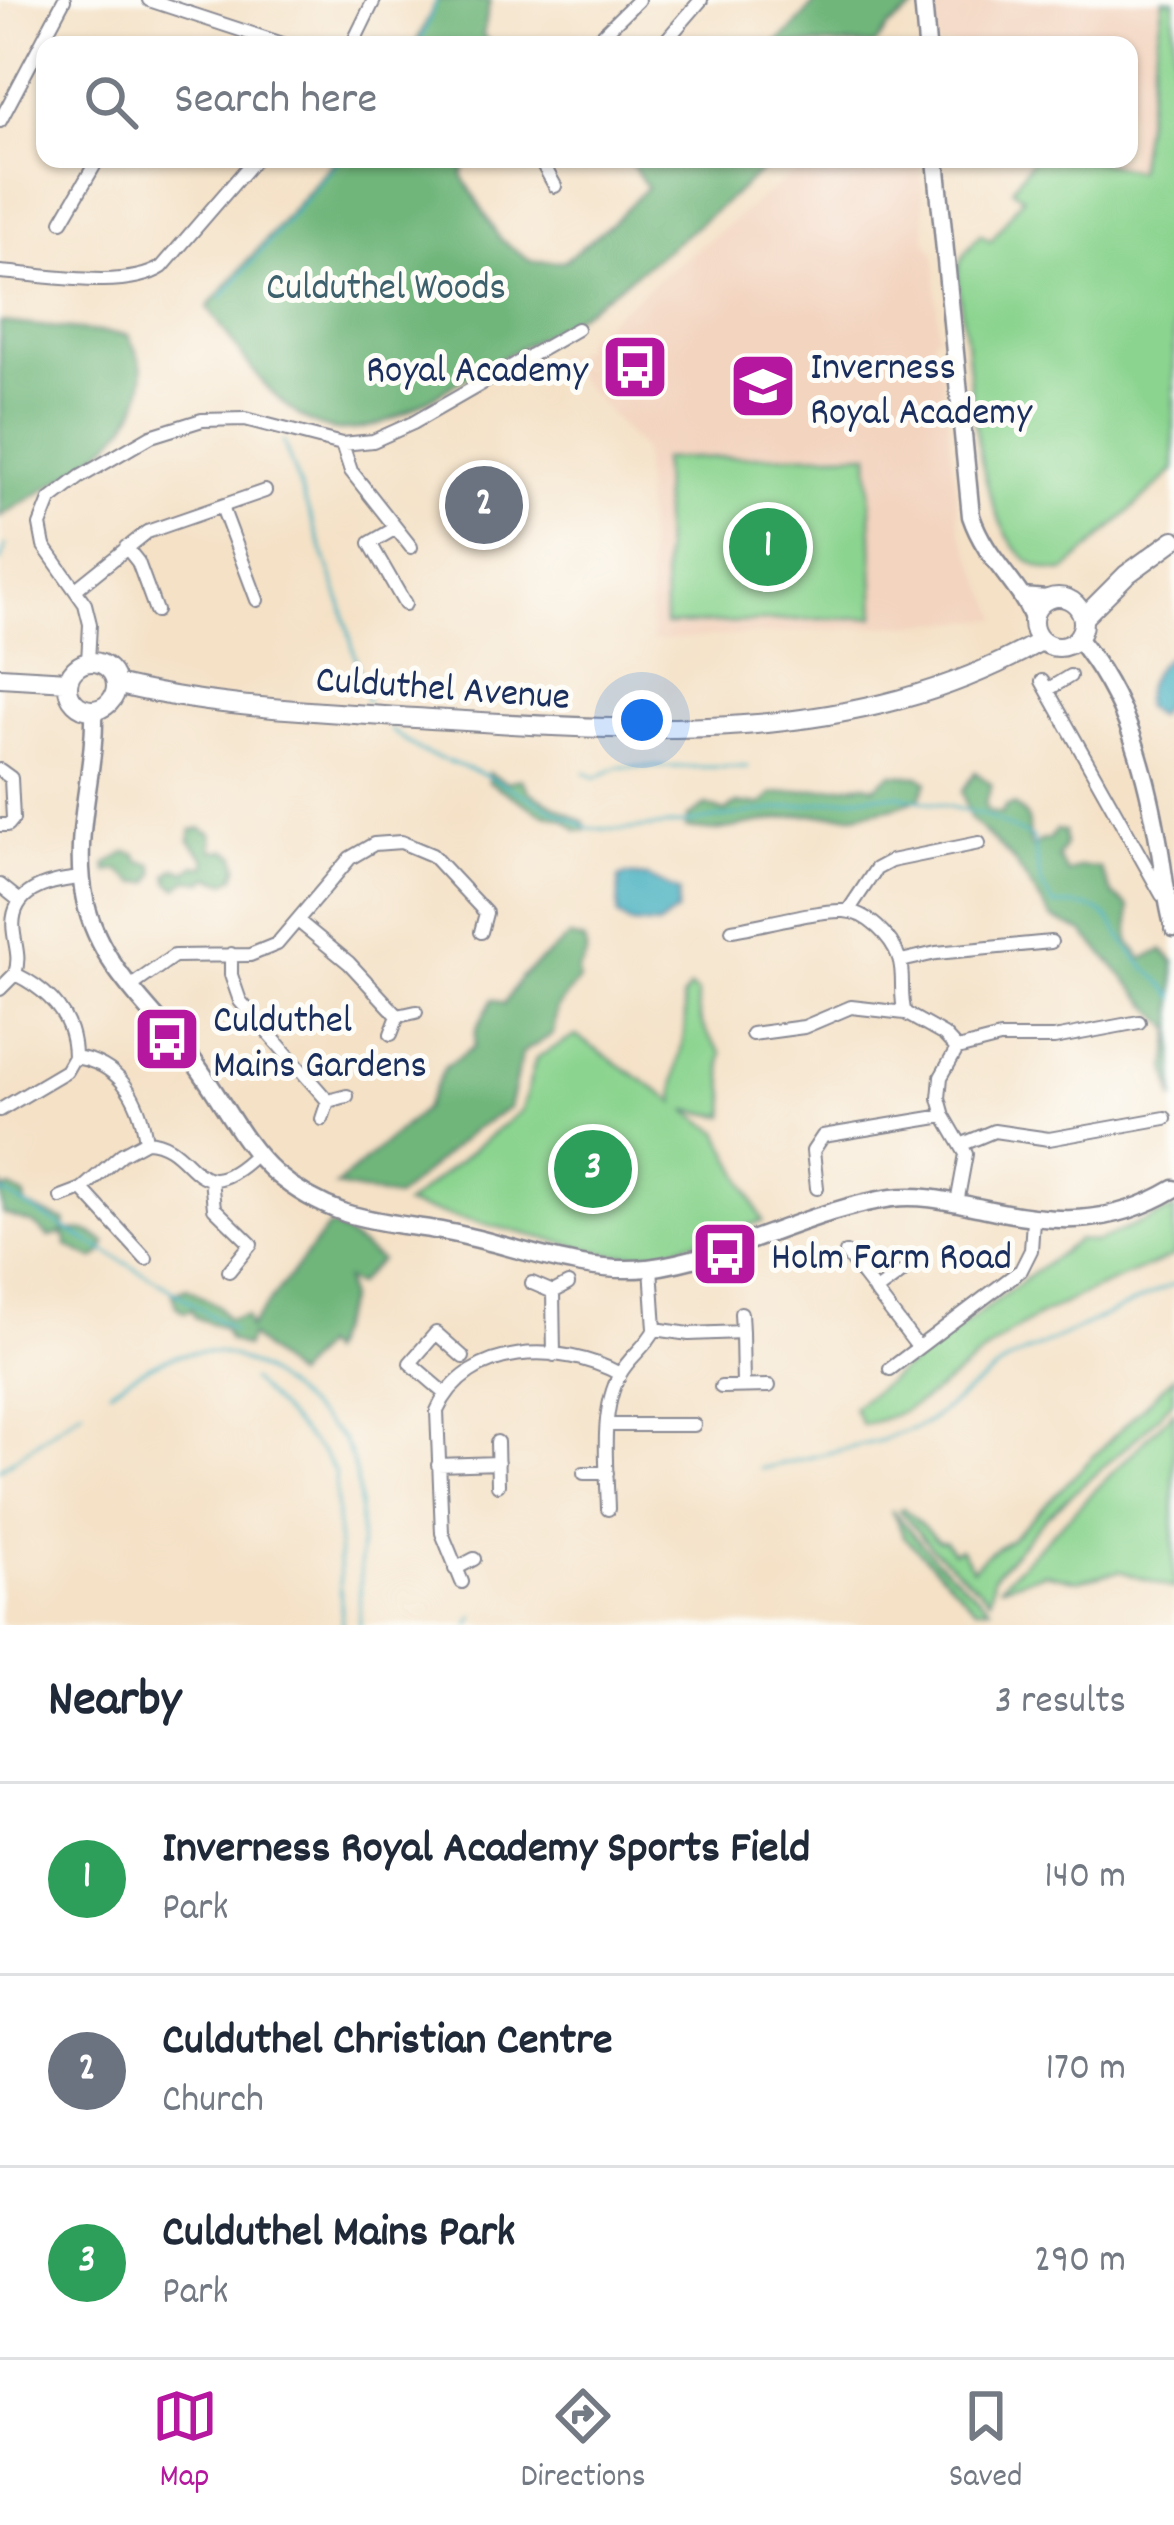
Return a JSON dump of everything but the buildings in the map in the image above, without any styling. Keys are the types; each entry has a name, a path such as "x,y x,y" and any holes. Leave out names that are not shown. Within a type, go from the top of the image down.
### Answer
{"main road":[{"path":"1126,575 1069,599 1047,599 1036,608 1034,631 1041,640 1058,647 1078,638 1083,618 1126,575 1174,540"},
{"path":"1069,599 1083,618"},
{"name":"Culduthel Avenue","path":"88,662 104,665 116,684 171,698 565,727 715,728 794,722 889,701 996,666 1041,640"},
{"path":"88,662 75,668 68,681 74,702 94,710 112,699 116,684"},
{"path":"0,677 68,681"}],"street":[{"path":"45,36 64,0"},
{"path":"149,0 259,36"},
{"path":"356,36 374,0"},
{"path":"670,36 701,0"},
{"path":"923,0 926,36"},
{"path":"600,36 632,2"},
{"path":"0,121 36,53"},
{"path":"62,221 93,168"},
{"path":"0,272 121,279 150,274 162,267 241,168"},
{"path":"546,168 555,186"},
{"path":"937,168 967,498 982,544 1033,619"},
{"path":"74,202 88,212"},
{"path":"88,662 89,616 76,589 44,546 40,524 43,510 64,488 118,453 168,429 217,418 245,419 342,444 374,441 578,328"},
{"path":"342,444 351,471 411,547"},
{"path":"76,589 147,532 265,491"},
{"path":"222,507 257,601"},
{"path":"396,528 370,543 405,604"},
{"path":"126,547 156,611"},
{"path":"1022,597 1047,599"},
{"path":"1078,638 1100,665 1130,727 1166,838 1167,906"},
{"path":"1070,676 1044,685 1167,906 1174,928"},
{"path":"94,710 81,878 92,926 106,956 212,1083 256,1154 320,1202 364,1218 457,1234 592,1267 651,1268 868,1202 928,1197 1033,1220 1073,1222 1112,1217 1174,1189"},
{"path":"0,770 11,778 13,819 0,825"},
{"path":"848,910 876,869 979,843"},
{"path":"130,987 174,956 264,952 277,944 350,858 374,844 415,845 432,855 486,913"},
{"path":"0,989 15,974 19,961 13,920 20,901 49,881 81,878"},
{"path":"0,885 20,901"},
{"path":"486,913 505,909"},
{"path":"733,930 848,910 882,929 901,961 900,997 905,1013"},
{"path":"481,932 486,913"},
{"path":"298,921 349,963 398,1016"},
{"path":"901,961 1051,942"},
{"path":"231,954 231,975 240,1001 328,1101"},
{"path":"0,1110 66,1071 74,1058 74,1040 52,997 15,974"},
{"path":"752,1034 804,1027 851,1007 905,1013 944,1035 956,1049"},
{"path":"398,1016 416,1012"},
{"path":"391,1034 398,1016"},
{"path":"958,1203 967,1166 963,1144 944,1116 939,1097 941,1078 956,1049 1000,1038 1054,1038 1138,1022"},
{"path":"74,1058 100,1064 135,1096 146,1141"},
{"path":"328,1101 346,1096"},
{"path":"322,1119 328,1101"},
{"path":"817,1188 813,1151 823,1136 944,1116"},
{"path":"963,1144 994,1131 1049,1138 1165,1118"},
{"path":"62,1197 82,1189 122,1154 146,1141 170,1147 187,1167 211,1179 240,1169 256,1154"},
{"path":"211,1179 214,1208 257,1248 229,1271"},
{"path":"82,1189 146,1259"},
{"path":"890,1369 1021,1270 1031,1250 1033,1220"},
{"path":"846,1253 918,1347"},
{"path":"608,1509 608,1425 620,1374 655,1329 651,1268"},
{"path":"875,1292 901,1273"},
{"path":"532,1283 553,1292"},
{"path":"553,1292 568,1284"},
{"path":"553,1292 554,1355"},
{"path":"741,1313 743,1386"},
{"path":"655,1329 742,1332"},
{"path":"445,1393 410,1363 436,1334 463,1357"},
{"path":"462,1582 442,1533 437,1411 445,1393 482,1362 584,1357 620,1374"},
{"path":"722,1387 770,1386"},
{"path":"608,1425 694,1425"},
{"path":"670,1425 670,1445"},
{"path":"497,1442 498,1485"},
{"path":"438,1465 498,1463"},
{"path":"584,1473 607,1473"},
{"path":"455,1569 474,1559"}],"shaded area":[{"path":"934,0 1174,0 1174,185 1129,168 1138,168 1138,36 937,36"},
{"name":"Inverness Royal Academy","path":"800,168 921,168 926,241 935,254 935,360 940,363 960,530 1000,619 652,641 642,450 552,351 569,357 582,348 583,339"}],"green space":[{"path":"437,0 490,0 484,36 419,36"},
{"path":"817,0 917,0 918,6 882,36 785,36"},
{"path":"1163,0 1174,0 1174,470 1065,571 1037,565 1015,546 986,480 972,402 959,265 980,234 991,241 1023,197 1012,189 1027,168 1137,171"},
{"name":"Culduthel Woods","path":"328,168 464,168 462,175 499,238 530,261 563,262 647,187 634,168 764,168 684,236 574,317 402,414 369,427 336,430 297,414 247,363 208,307"},
{"path":"0,322 128,335 142,369 141,394 114,438 69,474 0,517"},
{"path":"869,453 875,617 665,625 662,459"},
{"path":"975,772 992,785 985,804 988,812 1002,814 1005,807 1014,805 1027,818 1033,848 1056,830 1064,831 1065,845 1058,857 1068,873 1079,867 1100,868 1112,894 1129,907 1129,941 1142,959 1163,950 1174,962 1174,1101 1167,1067 1172,1030 1083,932 1052,918 1013,860 970,818 962,792"},
{"path":"489,773 506,782 521,779 530,792 584,822 585,830 539,812 489,782"},
{"path":"891,774 919,776 927,782 920,798 855,815 802,815 714,831 686,828 688,817 706,805 725,812 735,804 762,804 773,794 874,787"},
{"path":"201,828 212,834 213,851 227,850 236,856 234,878 189,880 177,888 168,874 176,868 187,872 195,865 206,867 206,859 189,840 191,830"},
{"path":"127,852 153,864 151,882 136,883 118,870 107,872 106,865"},
{"path":"569,937 583,940 586,948 579,980 557,1008 553,1034 522,1053 509,1108 473,1130 396,1198 336,1186 424,1109 445,1067 474,1047 476,1030 493,999 504,1004 521,977"},
{"path":"690,988 698,994 703,1026 722,1053 726,1108 725,1116 686,1110 719,1132 763,1221 661,1252 614,1255 405,1205 522,1110 536,1058 576,1036 675,1102 685,1025 682,999"},
{"path":"0,1182 4,1190 11,1188 25,1196 25,1206 65,1221 63,1231 85,1231 106,1243 101,1254 93,1259 67,1246 61,1234 49,1237 34,1224 3,1214"},
{"path":"1174,1209 1174,1256 1045,1313 1006,1336 931,1395 862,1425 853,1407 1078,1240 1095,1242"},
{"path":"328,1227 380,1260 356,1285 345,1280 348,1299 327,1353 321,1346 294,1377 250,1336 245,1347 229,1340 223,1328 195,1317 191,1309 185,1313 176,1306 173,1293 187,1288 218,1306 227,1319 246,1316 249,1328"},
{"path":"1174,1376 1174,1399 1047,1516 993,1577 990,1599 932,1548 899,1510 903,1508 953,1552 960,1549 973,1569 1011,1539"},
{"path":"1174,1411 1174,1589 1120,1571 1078,1581 1044,1573 999,1587"},
{"path":"891,1510 936,1560 990,1607 976,1608 904,1536"}],"water":[{"path":"1169,656 1174,658 1174,689 1157,717 1145,708 1145,694 1154,672"},
{"path":"647,877 679,892 677,911 658,926 630,924 618,916 619,878"}],"waterway":[{"path":"423,36 437,0"},
{"path":"221,298 332,168"},
{"path":"283,441 340,599 367,701"},
{"path":"0,562 6,545"},
{"path":"390,730 422,752 485,775 589,828 680,824 863,796 898,795 981,814 1033,838 1041,884 1054,905 1087,907 1105,915 1174,997"},
{"path":"585,772 596,778 618,767 748,767"},
{"path":"0,1191 233,1330"},
{"path":"760,1469 879,1441 925,1424 1008,1361 1174,1284"},
{"path":"110,1390 147,1367 180,1355 208,1352 234,1357 284,1387 341,1438 350,1454 359,1500 360,1625"},
{"path":"251,1380 324,1455 335,1473 342,1625"},
{"path":"0,1469 83,1409"},
{"path":"470,1625 475,1616"}],"place":[{"name":"Royal Academy","path":"635,367"},
{"name":"Inverness Royal Academy","path":"763,386"},
{"name":"Culduthel Christian Centre","path":"484,505"},
{"name":"Inverness Royal Academy Sports Field","path":"768,547"},
{"name":"Culduthel Mains Gardens","path":"167,1039"},
{"name":"Culduthel Mains Park","path":"593,1169"},
{"name":"Holm Farm Road","path":"725,1254"}]}
